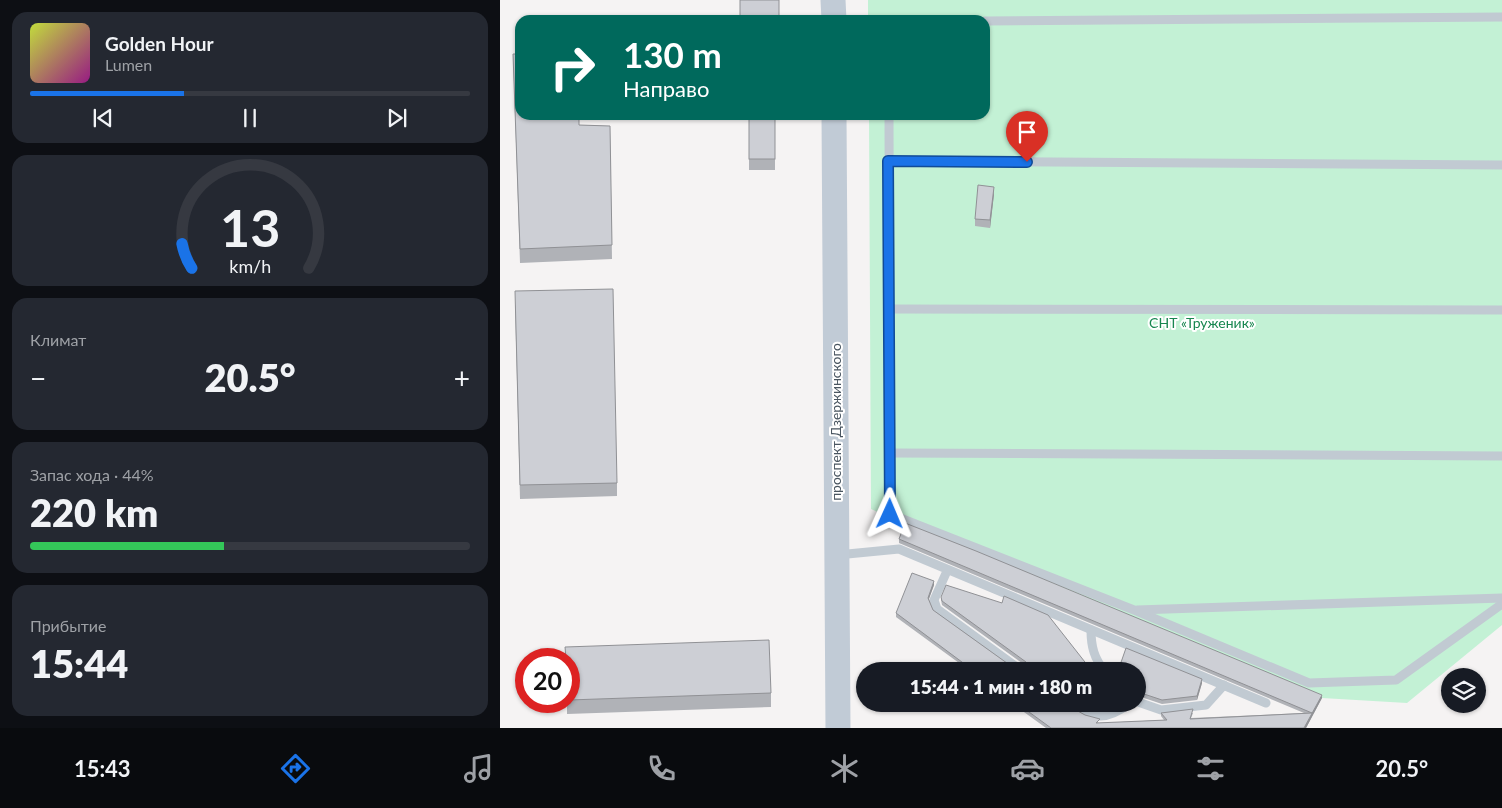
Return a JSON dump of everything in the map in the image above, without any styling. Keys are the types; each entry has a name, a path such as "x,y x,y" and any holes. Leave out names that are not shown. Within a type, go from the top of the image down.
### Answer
{"main road":[{"path":"834,0 834,15"},
{"name":"проспект Дзержинского","path":"834,120 838,728"}],"lane":[{"path":"990,21 1502,17"},
{"path":"889,120 890,514 1134,610 1309,683 1396,680 1502,604"},
{"path":"888,161 1502,165"},
{"path":"889,309 1502,310"},
{"path":"891,453 1502,456"},
{"path":"837,555 899,549 947,571 1266,703"},
{"path":"947,571 934,600 937,609 1010,662"},
{"path":"1134,610 1502,598"},
{"path":"1091,630 1091,646 1098,662"},
{"path":"1146,705 1160,710 1206,705 1224,685"},
{"path":"1087,712 1097,717 1119,712"}],"green space":[{"name":"СНТ «Труженик»","path":"868,0 1502,0 1502,625 1450,668 1441,668 1441,675 1407,703 1322,698 871,509 869,120 990,120 990,15 868,15"}],"building":[{"path":"740,0 779,0 779,15 740,15"},
{"path":"513,54 515,54 515,110"},
{"path":"515,120 579,120 579,125 610,126 612,245 520,249"},
{"path":"749,120 775,120 775,159 749,159"},
{"path":"978,185 994,187 990,220 975,219"},
{"path":"613,289 617,483 520,485 515,291"},
{"path":"905,523 1322,695 1304,728 1051,728 1029,712 1080,712 1100,719 1096,723 1167,720 1161,713 1193,709 1190,719 1312,713 899,539"},
{"path":"912,573 934,581 928,598 933,610 1005,662 962,662 896,613"},
{"path":"946,585 1002,603 1004,596 1048,615 1085,662 1026,662 942,601 941,597"},
{"path":"769,640 771,693 580,700 580,648 565,647"},
{"path":"1126,648 1202,679 1197,696 1162,700 1146,695 1146,662 1121,662"}],"route":[{"path":"890,514 888,161 1027,162"}]}
